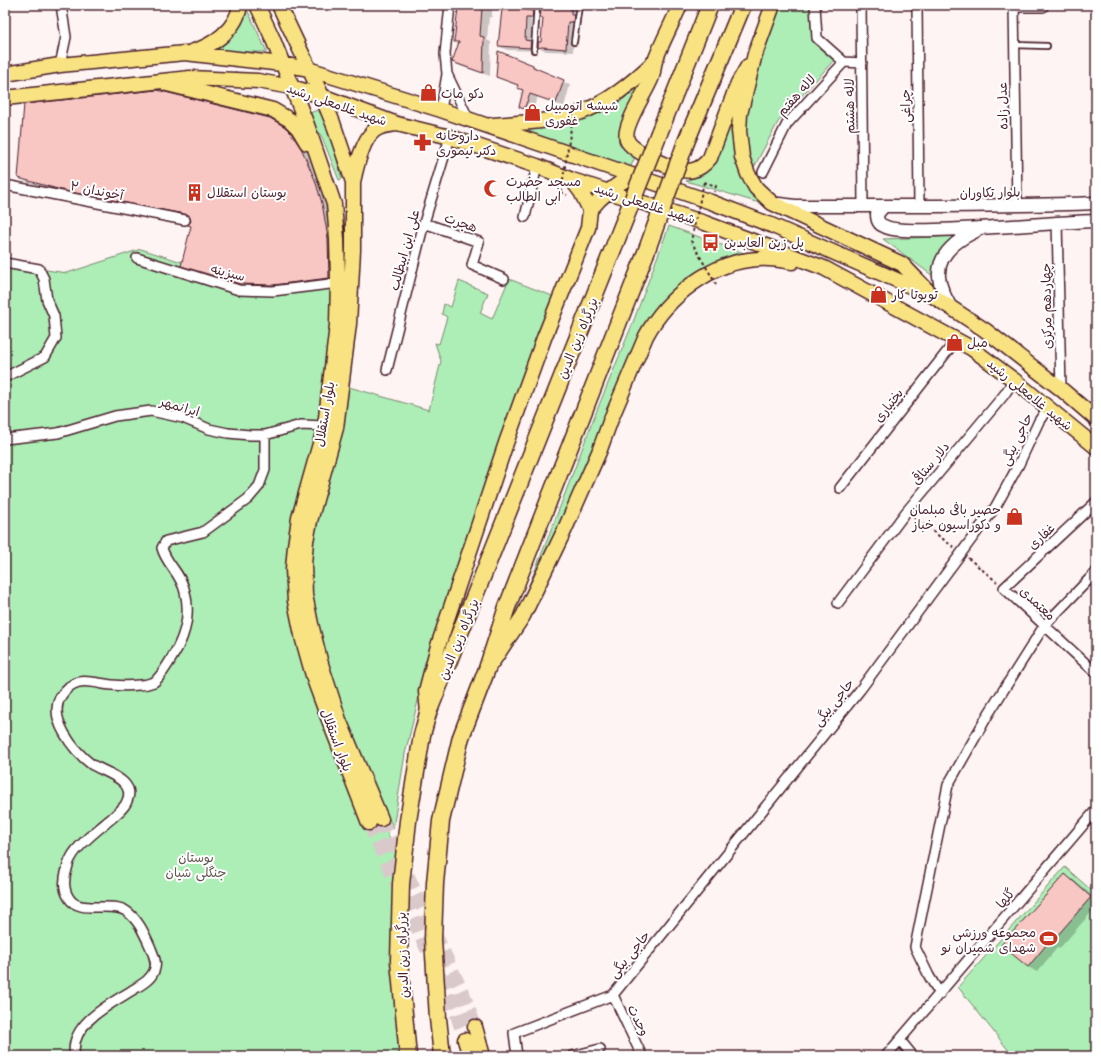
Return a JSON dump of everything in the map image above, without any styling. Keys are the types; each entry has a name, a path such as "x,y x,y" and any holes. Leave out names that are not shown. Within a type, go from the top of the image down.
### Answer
{"highway":[{"name":"بزرگراه زین الدین","path":"408,1056 399,961 401,884 408,820 422,734 428,713 710,5"},
{"path":"442,1056 433,939 435,883 441,821 461,737 487,669 507,607 645,255 686,142 743,5"}],"main road":[{"path":"185,53 202,49 214,43 225,34 232,25 240,5"},
{"name":"بلوار استقلال","path":"257,5 272,36 324,171 334,204 337,240 337,325 325,426 299,518 293,569 295,601 303,640 314,678 329,720 375,821 321,664 305,595 304,564 310,521 336,428 348,324 353,250 353,182 322,96 279,5"},
{"path":"680,5 655,61 652,76 631,117 626,131 626,139 631,146 659,163 682,171 696,170 704,166 710,158 738,82 755,54"},
{"path":"773,5 755,54 740,114 740,146 748,174 756,188 772,204 902,264 933,296"},
{"name":"شهید غلامعلی رشید","path":"5,74 60,65 185,53 282,64 308,69 441,110 711,202 770,225 933,296 985,330 1061,389 1096,419"},
{"path":"486,125 528,122 577,114 606,100 635,80 655,61"},
{"name":"شهید غلامعلی رشید","path":"5,98 190,78 258,81 291,87 322,96 397,124 450,137 537,166 572,180 704,223 824,268 957,339 971,348 1014,380 1096,447"},
{"path":"154,81 273,110 290,120 298,128 324,171"},
{"path":"353,182 360,155 370,136 375,130 397,124"},
{"path":"590,210 599,199 619,182 633,176"},
{"path":"428,713 426,691 438,646 506,443 544,338 588,228 590,210 581,192 572,180"},
{"name":"بلوار تکاوران","path":"772,204 795,206 919,207 1017,206 1096,203"},
{"path":"884,206 877,214 877,219 884,227 917,230 980,229 1057,222 1096,221"},
{"path":"950,306 943,292 939,276 942,260 947,252 963,237 980,229"},
{"path":"487,669 523,616 599,452 611,419 646,336 653,323 679,294 692,284 719,269 737,263 757,259 775,259 824,268"},
{"path":"475,1027 483,1056"},
{"path":"466,1040 470,1056"}],"street":[{"path":"60,65 66,38 61,5"},
{"path":"441,110 447,74 445,54 450,5"},
{"path":"815,5 817,38 844,62 862,63"},
{"name":"لاله هشتم","path":"862,5 863,206"},
{"name":"چراغی","path":"917,5 919,207"},
{"path":"1014,6 1043,7"},
{"name":"عدل زاده","path":"1014,6 1017,206"},
{"name":"لاله هفتم","path":"763,172 786,124 844,62"},
{"path":"447,74 469,120"},
{"name":"علی ابن ابیطالب","path":"387,370 424,223 450,137"},
{"path":"525,217 537,166"},
{"name":"آخوندان ۲","path":"5,185 185,220"},
{"name":"چهاردهم مرکزی","path":"1057,222 1061,389"},
{"name":"هجرت","path":"424,223 479,242 472,265 504,279"},
{"name":"سبزینه","path":"137,258 239,290 272,291 338,283"},
{"path":"5,263 39,269 44,279 47,300 54,316 56,338 45,357 5,377"},
{"name":"بختیاری","path":"840,488 957,339"},
{"name":"دلار ستاقی","path":"838,603 906,512 1004,395 1014,380"},
{"name":"حاجی بیگی","path":"613,995 860,690 996,506 1019,464 1039,421 1048,408"},
{"name":"ایرانمهر","path":"5,439 58,433 114,416 151,411 182,418 209,429 228,433 265,435 301,425 325,426"},
{"path":"75,1056 74,1050 76,1040 83,1025 111,1003 149,980 154,972 156,964 145,934 133,917 125,910 111,907 86,908 70,901 66,893 64,877 71,857 89,837 120,811 128,801 129,794 126,786 116,776 92,764 68,740 59,724 56,709 59,698 68,686 77,682 90,681 111,685 146,684 155,681 171,661 184,635 187,621 187,608 185,592 180,579 173,566 164,557 162,548 166,541 203,532 248,500 259,486 265,470 265,435"},
{"name":"غفاری","path":"1004,588 1096,502"},
{"path":"940,994 928,976 915,947 948,785 989,713 1044,626 1096,572"},
{"name":"معتمدی","path":"1004,588 1096,673"},
{"name":"گلها","path":"886,1056 1096,810"},
{"path":"517,1056 514,1033 613,995"},
{"name":"وحدت","path":"613,995 642,1056"},
{"path":"900,1040 913,1056"},
{"path":"572,1056 600,1049"}],"lane":[{"path":"534,50 537,5"},
{"path":"574,42 579,5"},
{"path":"1014,45 1047,46"}],"path":[{"path":"571,196 561,192 574,109"},
{"path":"716,186 704,182 691,241 716,284"},
{"path":"906,512 961,553"},
{"name":"معتمدی","path":"961,553 1004,588"}],"green space":[{"path":"245,5 267,52 207,52"},
{"path":"781,5 810,5 812,42 834,60 778,122 752,171 747,158 745,122 759,66"},
{"path":"645,81 623,124 635,157 630,168 514,127 552,124 577,120 602,112 630,94"},
{"path":"737,101 735,127 766,205 686,181 703,174 710,169"},
{"path":"317,110 321,114 329,131 342,179 339,180 322,137 309,118 310,113"},
{"path":"669,226 752,256 667,301 576,495 517,615 595,415 632,325"},
{"path":"959,236 937,279 883,239"},
{"name":"بوستان جنگلی شیان","path":"141,249 257,286 285,288 351,277 310,549 318,512 339,447 349,387 429,410 441,361 435,343 439,344 447,317 442,314 444,304 451,307 459,281 488,293 480,313 492,319 509,279 555,297 424,676 405,754 393,829 389,818 381,819 404,870 402,943 414,1056 5,1056 5,264 67,273"},
{"name":"مجموعه ورزشی شهدای شمیران نو","path":"1065,867 1091,890 1096,885 1096,1046 1084,1056 1013,1056 958,987"}],"building":[{"path":"542,5 571,5 571,15 574,15 573,22 568,22 566,49 538,48 538,42 541,42 543,18 540,18"},
{"path":"526,7 526,10 533,11 532,18 526,18 525,40 531,41 530,48 498,46 502,9"},
{"path":"458,8 482,8 480,36 484,37 483,73 452,62 459,42 454,42"},
{"path":"498,51 533,65 533,67 564,80 556,103 530,94 524,109 519,107 523,90 517,88 518,85 496,77"},
{"name":"بوستان استقلال","path":"157,90 270,118 285,127 291,133 302,150 315,180 322,203 328,238 329,278 273,285 240,284 181,266 191,226 188,225 191,221 189,215 65,191 18,178 24,104"},
{"path":"1065,874 1091,897 1049,945 1047,944 1028,967 1001,945"}],"tunnel":[{"path":"381,819 464,996 475,1027"},
{"path":"369,823 456,1012 465,1040"}],"place":[{"name":"دکو مات","path":"428,93"},
{"name":"شیشه اتومبیل غفوری","path":"532,112"},
{"name":"داروخانه دکتر تیموری","path":"423,142"},
{"name":"مسجد حضرت ابی الطالب","path":"493,188"},
{"name":"بوستان استقلال","path":"194,192"},
{"name":"پل زین العابدین","path":"711,242"},
{"name":"تویوتا کار","path":"879,294"},
{"name":"مبل","path":"954,342"},
{"name":"حصیر بافی مبلمان و دکوراسیون خباز","path":"1014,516"},
{"name":"مجموعه ورزشی شهدای شمیران نو","path":"1049,939"}]}
